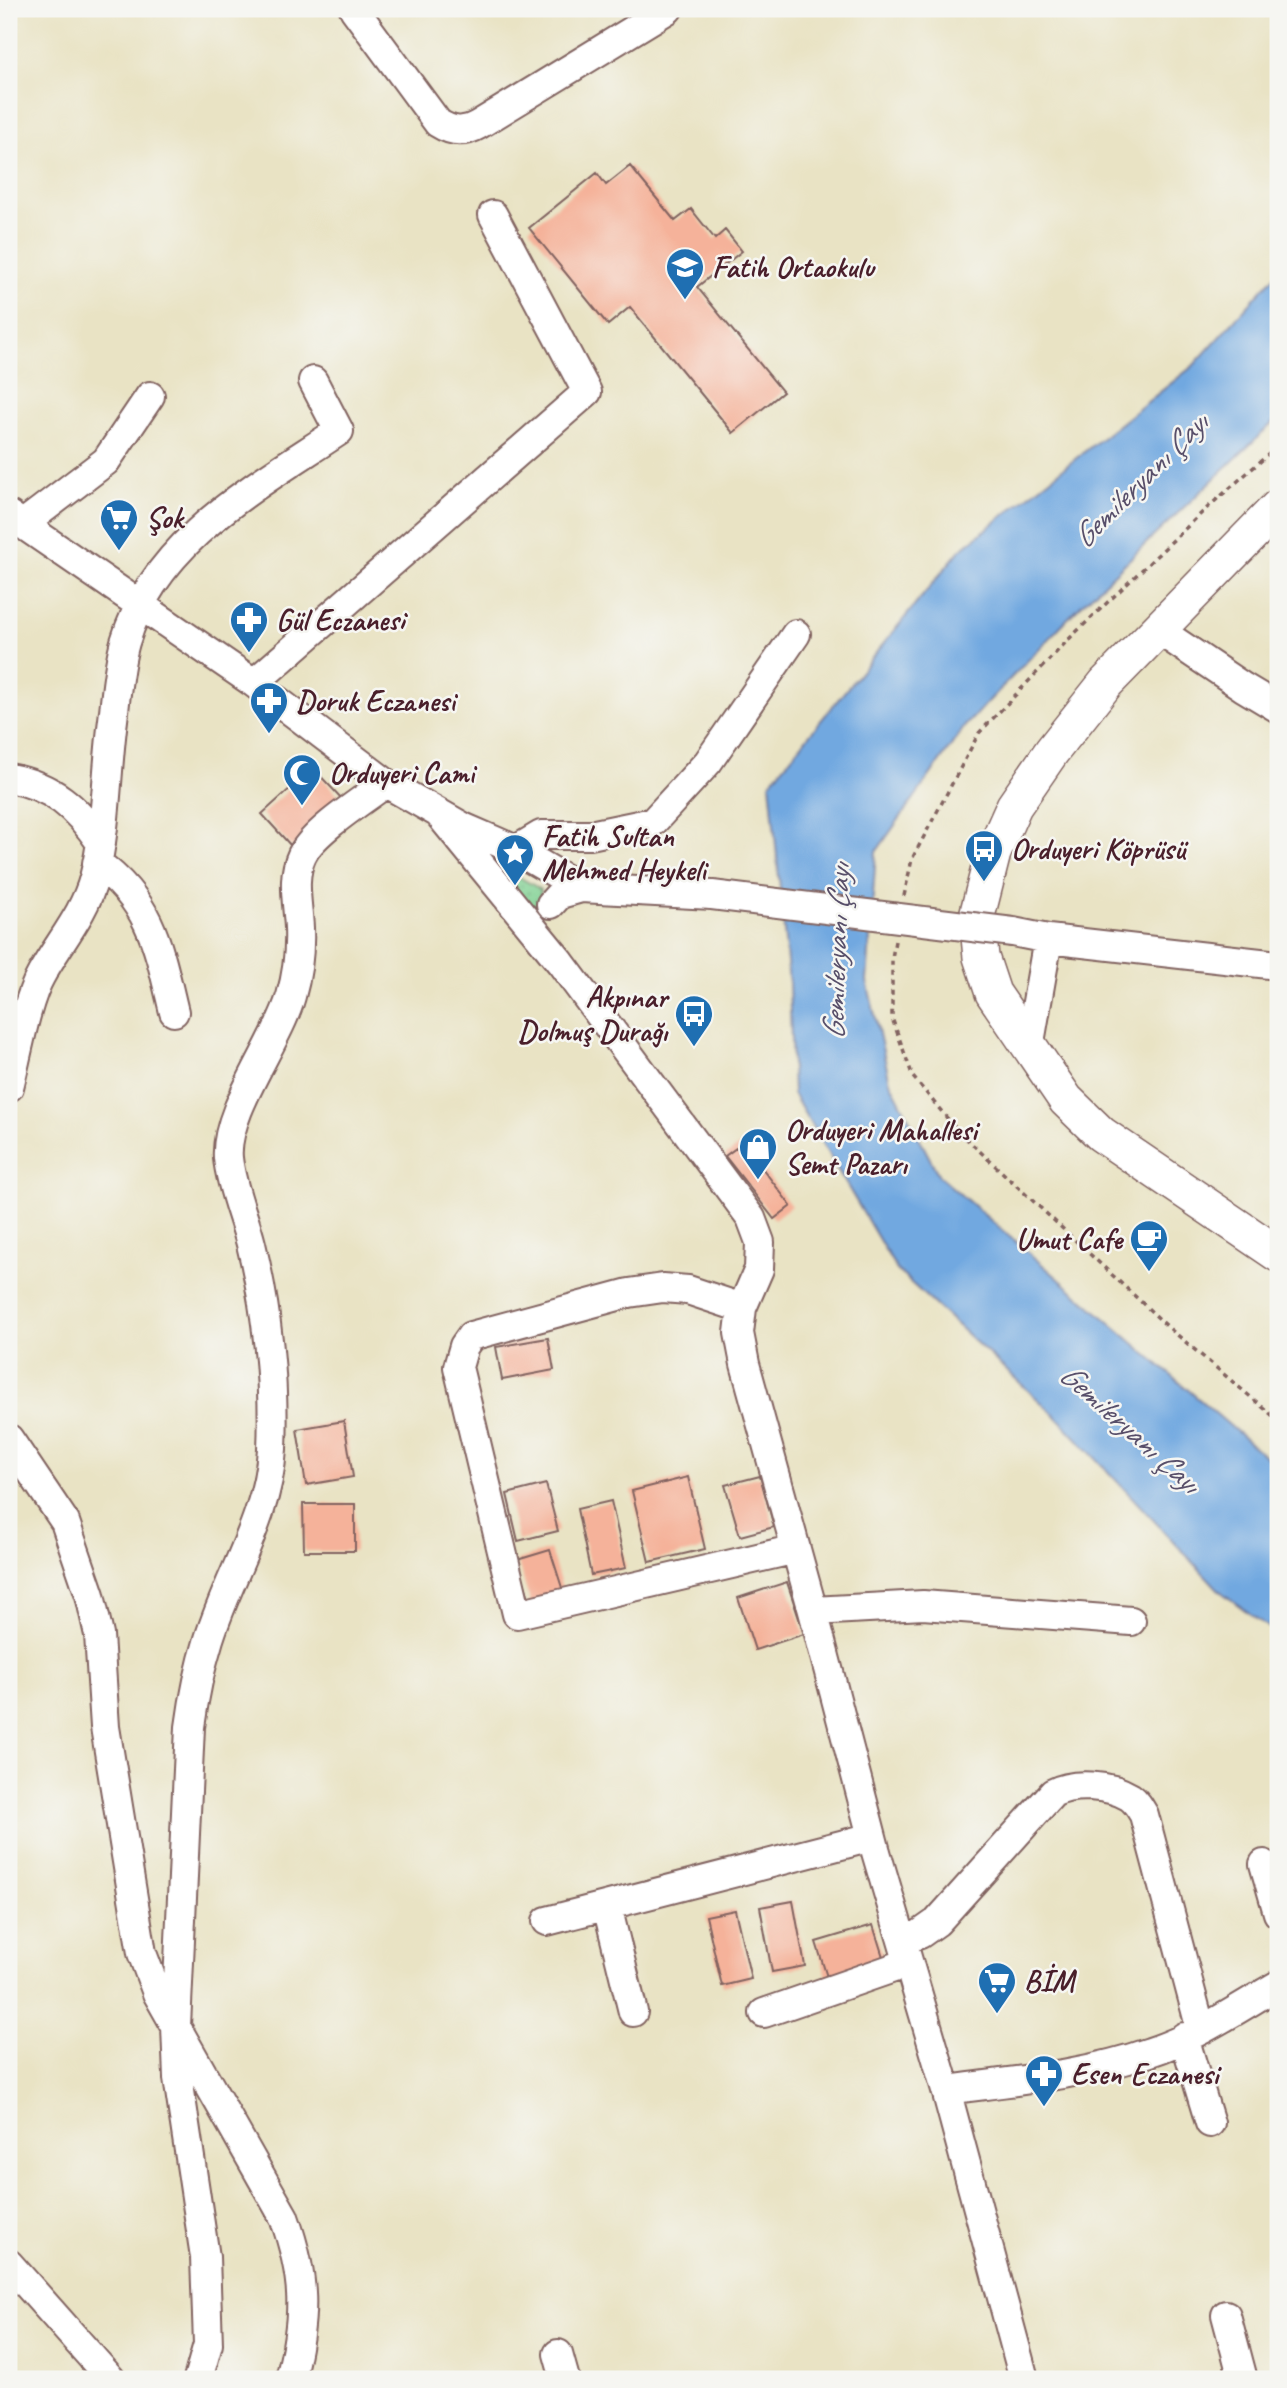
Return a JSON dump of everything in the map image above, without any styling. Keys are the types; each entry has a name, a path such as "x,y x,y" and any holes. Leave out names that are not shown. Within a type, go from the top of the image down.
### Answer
{"main road":[{"path":"1278,507 1157,629 1107,683 1052,751 1014,806 993,853 977,916 981,957 993,993 1066,1100 1101,1134 1278,1254"}],"street":[{"path":"354,9 438,123 446,128 463,131 478,125 668,9"},
{"path":"254,683 587,392 493,215"},
{"path":"9,1087 39,978 83,908 94,879 116,693 125,642 139,606 169,559 223,509 339,430 313,381"},
{"path":"150,396 106,461 16,520 254,683 386,783 463,827 527,857 581,888"},
{"path":"1157,629 1278,708"},
{"path":"527,857 541,835 590,835 653,822 708,762 796,634"},
{"path":"9,778 32,782 65,801 79,814 99,853 145,915 164,971 174,1012"},
{"path":"198,2379 208,2344 205,2258 178,2078 176,2026 190,1727 196,1686 209,1638 265,1495 271,1451 271,1396 263,1308 251,1247 228,1158 229,1139 235,1118 290,999 300,930 297,869 303,854 313,839 386,783"},
{"path":"439,814 561,963 751,1218 760,1242 759,1269 742,1308 739,1333 745,1364 872,1837 946,2090 1024,2379"},
{"path":"527,857 552,892 546,919 548,938 561,963"},
{"path":"551,904 560,894 581,888 712,895 1013,932 1048,939 1278,965"},
{"path":"1029,1048 1048,939"},
{"path":"742,1308 688,1290 663,1288 629,1293 471,1336 464,1346 458,1367 517,1614 796,1549"},
{"path":"9,1439 65,1522 90,1595 99,1635 105,1727 142,1953 157,1993 284,2217 295,2248 301,2281 302,2309 299,2342 290,2379"},
{"path":"813,1611 923,1605 1131,1621"},
{"path":"764,2013 905,1952 920,1934 937,1922 1053,1793 1079,1785 1120,1792 1134,1800 1144,1815 1210,2123"},
{"path":"547,1921 872,1837"},
{"path":"1264,1864 1278,1913"},
{"path":"607,1906 633,2012"},
{"path":"946,2090 1084,2070 1131,2059 1192,2034 1278,1985"},
{"path":"9,2264 111,2379"},
{"path":"1226,2315 1243,2379"}],"green space":[{"path":"484,857 540,889 541,897 534,910"}],"water":[{"name":"Gemileryanı Çayı","path":"1278,272 1278,418 1077,609 965,726 876,852 867,981 890,1082 939,1176 1278,1467 1278,1635 1220,1591 1055,1415 897,1270 793,1094 789,983 770,783 960,550 1193,366"}],"building":[{"path":"630,166 675,221 691,209 715,239 725,230 742,251 697,287 783,392 733,433 630,307 608,325 529,228 597,173 606,185"},
{"name":"Orduyeri Cami","path":"313,768 343,800 292,847 262,814"},
{"name":"Orduyeri Mahallesi Semt Pazarı","path":"743,1143 791,1206 774,1219 725,1156"},
{"path":"548,1338 554,1370 502,1380 496,1347"},
{"path":"344,1421 353,1477 306,1485 297,1429"},
{"path":"760,1476 774,1527 740,1536 725,1485"},
{"path":"688,1477 705,1549 649,1562 632,1491"},
{"path":"546,1484 558,1531 518,1541 507,1494"},
{"path":"611,1501 626,1568 591,1575 577,1509"},
{"path":"303,1504 355,1504 355,1551 304,1551"},
{"path":"550,1550 564,1594 531,1604 517,1560"},
{"path":"787,1582 804,1634 755,1650 738,1598"},
{"path":"793,1901 805,1966 772,1972 760,1907"},
{"path":"735,1910 751,1979 722,1986 706,1916"},
{"path":"873,1925 884,1960 827,1977 816,1942"}],"place":[{"name":"Fatih Ortaokulu","path":"685,301"},
{"name":"Şok","path":"119,552"},
{"name":"Gül Eczanesi","path":"249,654"},
{"name":"Doruk Eczanesi","path":"269,735"},
{"name":"Orduyeri Cami","path":"302,807"},
{"name":"Orduyeri Köprüsü","path":"984,883"},
{"name":"Fatih Sultan Mehmed Heykeli","path":"515,887"},
{"name":"Akpınar Dolmuş Durağı","path":"694,1048"},
{"name":"Orduyeri Mahallesi Semt Pazarı","path":"758,1181"},
{"name":"Umut Cafe","path":"1149,1273"},
{"name":"BİM","path":"997,2015"},
{"name":"Esen Eczanesi","path":"1044,2108"}]}
